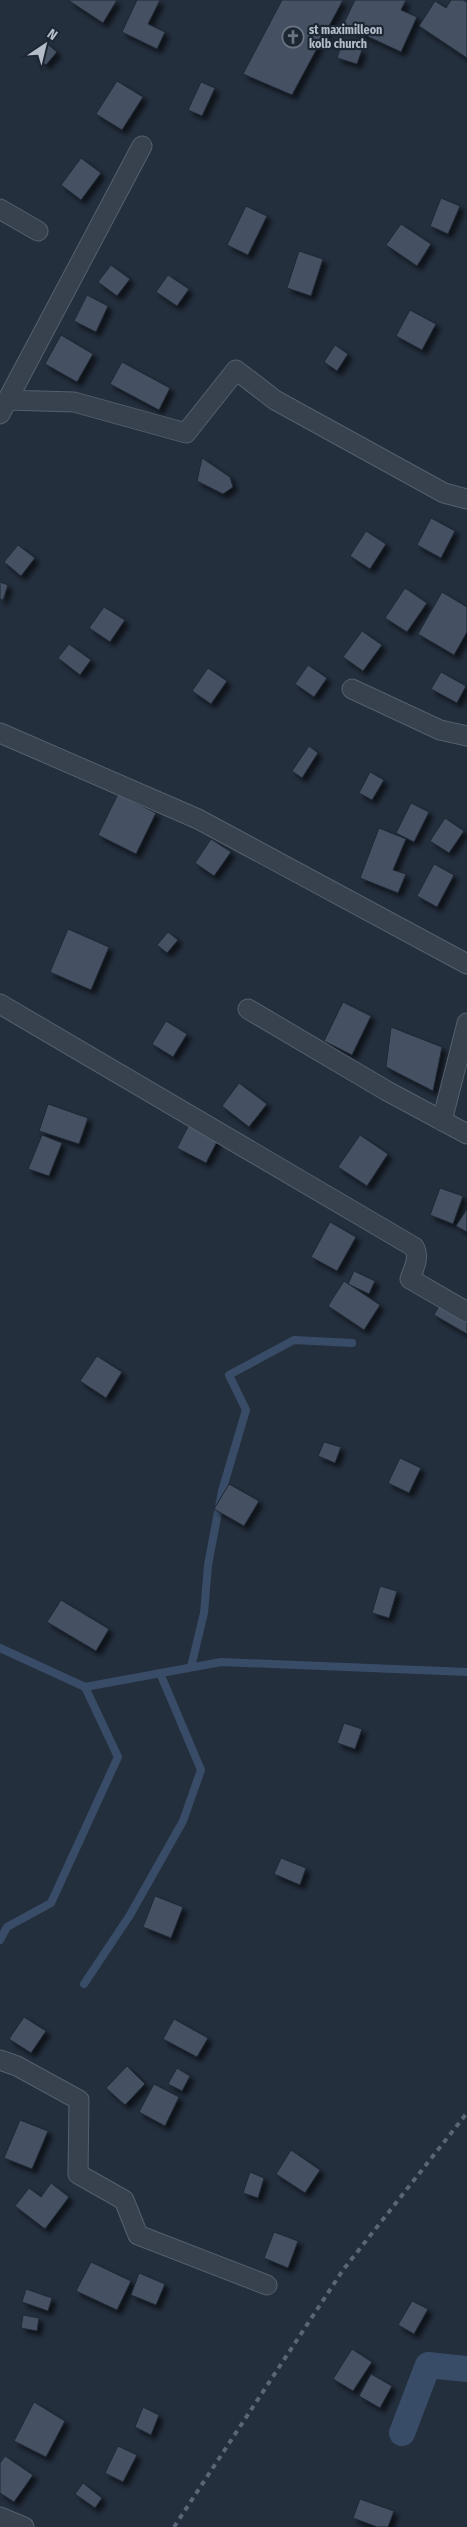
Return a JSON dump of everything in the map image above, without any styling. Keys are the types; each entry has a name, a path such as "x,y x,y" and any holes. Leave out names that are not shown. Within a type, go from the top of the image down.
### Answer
{"street":[{"path":"4,407 142,146"},
{"path":"0,209 38,231"},
{"path":"4,407 74,402 186,433 236,370 284,404 444,493 467,499"},
{"path":"352,689 440,730 467,736"},
{"path":"0,733 198,819 467,964"},
{"path":"0,1004 414,1247 417,1252 416,1262 410,1279 467,1312"},
{"path":"248,1009 387,1091 467,1134"},
{"path":"442,1121 467,1023"},
{"path":"0,2060 17,2066 79,2100 78,2174 124,2200 138,2235 267,2286"},
{"path":"0,2518 24,2527"}],"building":[{"path":"68,0 117,0 103,23"},
{"path":"137,0 160,0 148,24 165,32 157,49 122,32"},
{"name":"st maximilleon kolb church","path":"282,0 343,0 292,95 243,74"},
{"path":"355,0 406,0 401,10 417,17 401,52 343,25"},
{"path":"451,0 467,2 467,58 419,26 435,1 446,8"},
{"path":"45,42 57,52 46,65 34,55"},
{"path":"342,43 362,50 357,64 337,58"},
{"path":"117,81 143,97 122,130 96,114"},
{"path":"201,82 215,88 202,116 188,110"},
{"path":"81,158 101,173 81,200 61,185"},
{"path":"441,198 460,206 448,234 430,226"},
{"path":"246,206 267,216 248,255 227,245"},
{"path":"401,224 431,244 417,266 386,245"},
{"path":"299,251 323,259 311,296 287,288"},
{"path":"111,265 130,279 117,296 98,282"},
{"path":"168,275 189,289 177,306 156,292"},
{"path":"87,295 108,306 96,332 74,321"},
{"path":"410,310 436,324 422,350 396,336"},
{"path":"61,335 93,354 77,382 45,364"},
{"path":"335,345 348,354 337,371 324,362"},
{"path":"122,362 170,388 159,410 110,384"},
{"path":"202,458 230,477 233,487 223,494 197,481"},
{"path":"431,518 455,531 441,558 417,545"},
{"path":"366,531 386,544 370,569 350,556"},
{"path":"18,545 35,558 21,576 4,562"},
{"path":"0,582 8,585 3,600 0,599"},
{"path":"405,588 427,603 407,632 385,618"},
{"path":"442,592 467,607 467,632 454,655 418,634"},
{"path":"104,607 125,620 110,642 89,628"},
{"path":"362,631 382,645 363,671 343,657"},
{"path":"69,644 91,660 80,675 58,658"},
{"path":"308,665 327,678 314,697 295,684"},
{"path":"208,668 227,681 211,704 192,691"},
{"path":"441,672 466,686 457,703 431,689"},
{"path":"309,746 318,753 302,778 292,771"},
{"path":"370,772 384,780 372,800 359,793"},
{"path":"118,794 156,813 136,854 98,835"},
{"path":"411,803 429,812 414,842 396,833"},
{"path":"445,818 464,831 449,853 430,841"},
{"path":"379,828 406,839 393,870 406,874 398,893 360,878"},
{"path":"211,839 231,852 214,876 195,863"},
{"path":"434,864 454,875 437,907 417,896"},
{"path":"68,929 109,947 91,990 50,972"},
{"path":"168,932 178,940 167,953 157,945"},
{"path":"343,1002 371,1016 352,1055 324,1041"},
{"path":"166,1021 187,1034 173,1057 152,1044"},
{"path":"391,1027 442,1047 433,1091 386,1067"},
{"path":"239,1083 267,1104 249,1127 222,1106"},
{"path":"48,1104 88,1118 79,1144 39,1131"},
{"path":"192,1119 221,1134 206,1163 177,1148"},
{"path":"42,1135 62,1143 49,1176 28,1169"},
{"path":"360,1135 388,1154 367,1186 338,1167"},
{"path":"440,1188 463,1196 453,1224 430,1215"},
{"path":"467,1209 467,1232 456,1226"},
{"path":"330,1222 356,1237 337,1271 311,1257"},
{"path":"354,1271 375,1281 369,1294 348,1284"},
{"path":"344,1281 380,1305 364,1330 328,1306"},
{"path":"441,1302 467,1317 467,1334 434,1315"},
{"path":"97,1356 122,1372 106,1398 80,1381"},
{"path":"324,1442 341,1447 335,1463 318,1456"},
{"path":"400,1458 421,1468 409,1493 388,1483"},
{"path":"229,1484 259,1501 244,1526 214,1509"},
{"path":"380,1586 397,1591 389,1618 372,1613"},
{"path":"61,1600 109,1629 96,1651 47,1622"},
{"path":"344,1723 362,1729 355,1749 337,1743"},
{"path":"281,1858 306,1868 300,1885 274,1874"},
{"path":"155,1896 183,1907 171,1938 143,1927"},
{"path":"24,2017 46,2031 31,2053 9,2039"},
{"path":"174,2019 208,2038 197,2057 163,2039"},
{"path":"127,2066 145,2084 125,2105 106,2088"},
{"path":"177,2068 190,2076 182,2091 168,2084"},
{"path":"154,2084 179,2097 165,2126 139,2112"},
{"path":"20,2120 48,2131 32,2169 4,2158"},
{"path":"291,2150 320,2170 305,2193 276,2174"},
{"path":"250,2172 264,2178 258,2198 243,2193"},
{"path":"51,2183 69,2197 45,2229 15,2206 29,2188 41,2197"},
{"path":"274,2232 298,2241 288,2268 264,2258"},
{"path":"91,2262 131,2281 117,2310 76,2291"},
{"path":"139,2273 165,2284 156,2305 131,2295"},
{"path":"26,2289 52,2298 48,2311 22,2302"},
{"path":"412,2301 428,2309 414,2334 398,2325"},
{"path":"23,2315 39,2318 37,2331 21,2328"},
{"path":"352,2349 372,2362 353,2391 333,2379"},
{"path":"371,2374 392,2386 380,2408 359,2396"},
{"path":"34,2402 65,2421 46,2457 14,2441"},
{"path":"143,2407 159,2415 151,2435 135,2427"},
{"path":"118,2446 137,2455 123,2482 105,2473"},
{"path":"5,2456 33,2475 14,2502 0,2493 0,2463"},
{"path":"83,2483 102,2498 95,2508 75,2494"},
{"path":"360,2499 394,2511 388,2527 377,2527 353,2518"}],"waterway":[{"path":"191,1667 204,1613 208,1565 222,1491 246,1410 229,1375 294,1340 352,1343"},
{"path":"0,1648 85,1687 221,1662 467,1672"},
{"path":"84,1984 130,1915 183,1821 201,1770 160,1673"},
{"path":"0,1940 7,1927 51,1903 118,1757 85,1687"},
{"path":"402,2433 428,2365 467,2369"}],"railway":[{"path":"174,2527 343,2270 467,2113"}],"place":[{"name":"st maximilleon kolb church","path":"293,37"}]}
